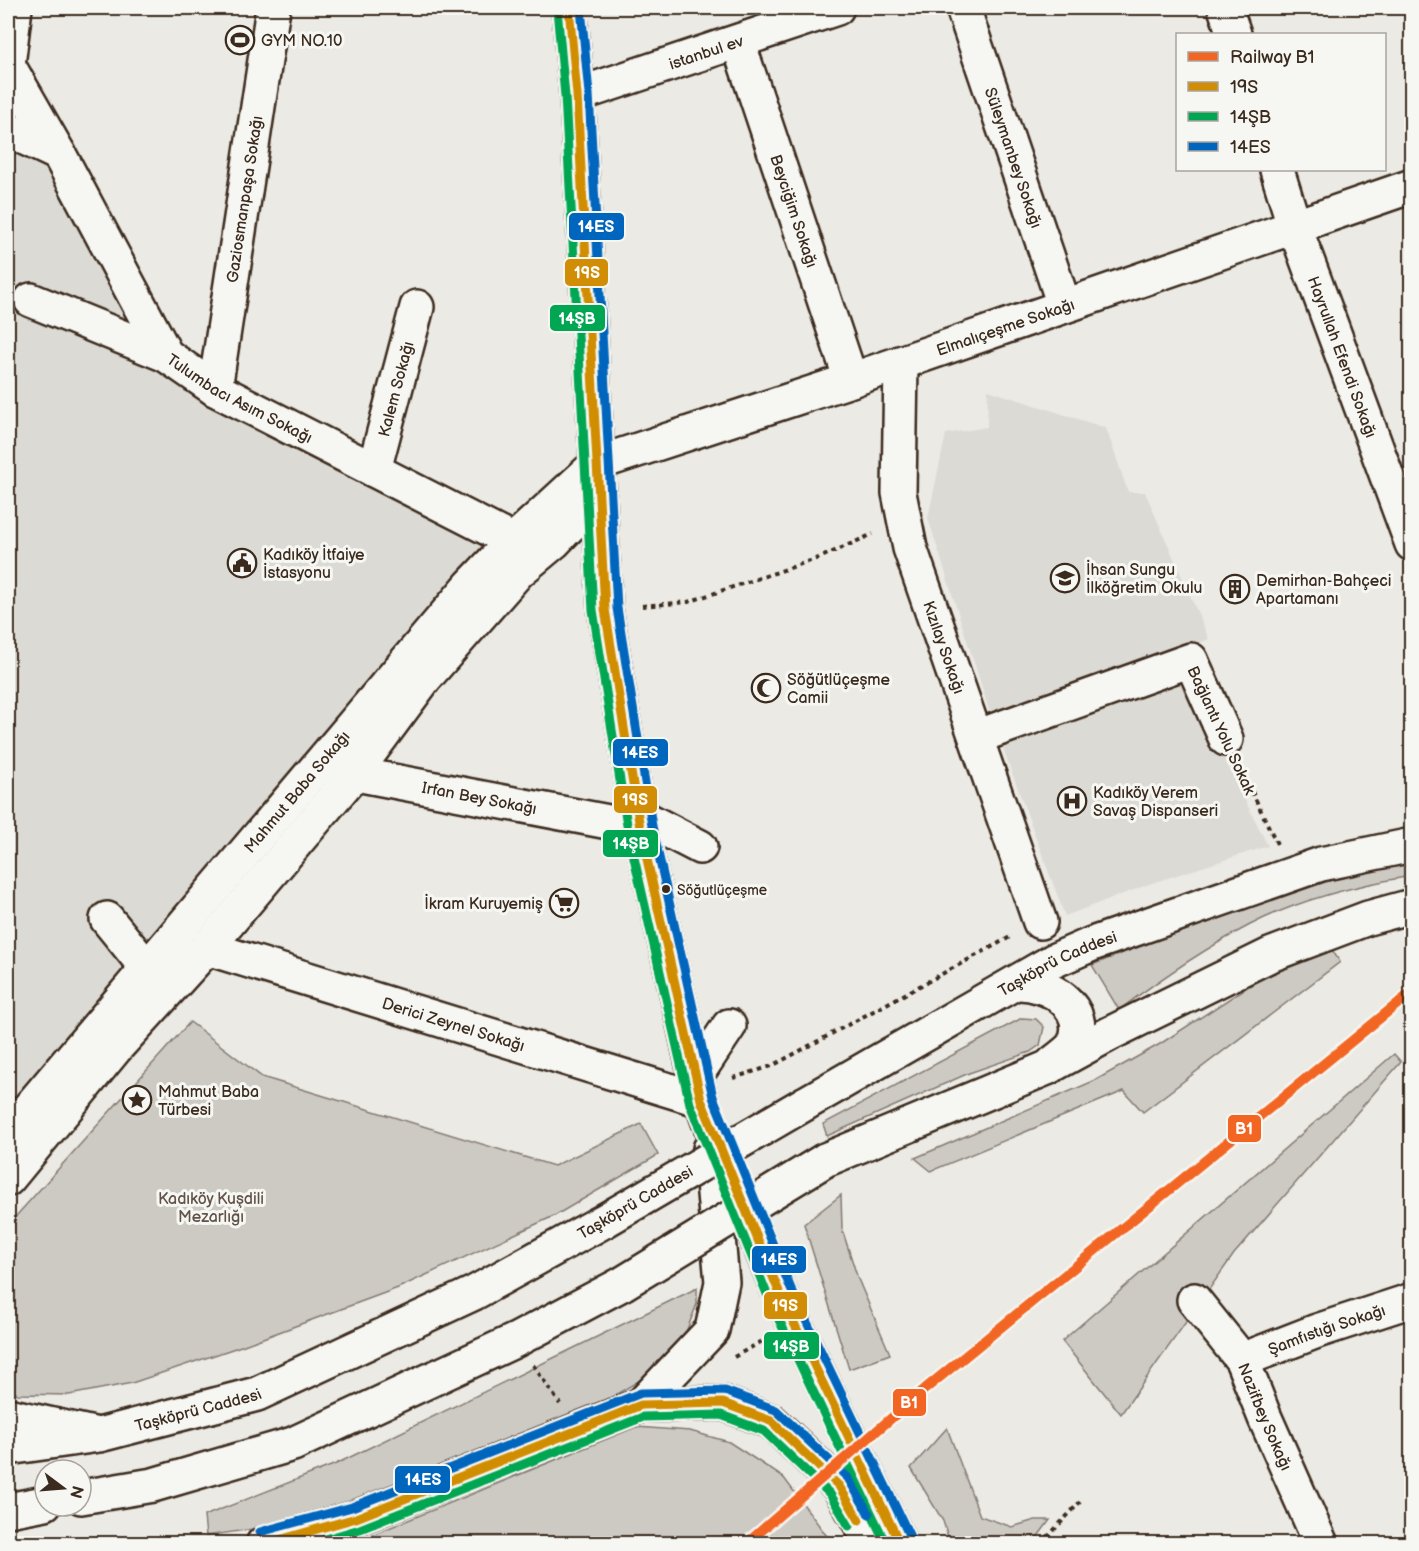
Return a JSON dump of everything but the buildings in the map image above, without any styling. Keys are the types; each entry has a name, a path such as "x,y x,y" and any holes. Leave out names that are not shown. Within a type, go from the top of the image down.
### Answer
{"street":[{"name":"Gaziosmanpaşa Sokağı","path":"215,390 273,8"},
{"path":"569,8 577,95 605,609 639,821 701,1099 722,1282 712,1329 640,1405"},
{"name":"istanbul ev","path":"577,95 837,8"},
{"name":"Süleymanbey Sokağı","path":"963,8 1064,305"},
{"path":"1226,8 1234,33"},
{"name":"Tulumbacı Asım Sokağı","path":"10,42 59,154 166,356 215,390 513,541"},
{"name":"Beyciğim Sokağı","path":"738,42 851,380"},
{"path":"8,130 59,154"},
{"name":"Hayrullah Efendi Sokağı","path":"1277,171 1294,225 1412,544"},
{"name":"Elmalıçeşme Sokağı","path":"598,479 851,380 1412,186"},
{"path":"31,300 166,356"},
{"name":"Kalem Sokağı","path":"374,470 417,307"},
{"name":"Kızılay Sokağı","path":"901,363 899,493 910,548 976,737 1031,927"},
{"name":"Mahmut Baba Sokağı","path":"13,1157 146,967 470,586 513,541 598,479"},
{"name":"Mahmut Baba Sokağı","path":"13,1157 207,948 353,775 432,669 518,572 554,542 598,479"},
{"name":"Bağlantı Yolu Sokak","path":"976,737 1191,660 1226,739"},
{"name":"Irfan Bey Sokağı","path":"318,766 353,775 639,821 699,847"},
{"name":"Taşköprü Caddesi","path":"8,1448 99,1435 257,1394 474,1293 604,1221 1053,961 1092,944 1321,864 1412,845"},
{"path":"93,1495 153,1485 294,1444 516,1340 622,1284 825,1160 1047,1068 1111,1033 1270,955 1368,918 1412,906"},
{"path":"107,919 146,967"},
{"name":"Derici Zeynel Sokağı","path":"207,948 701,1099"},
{"path":"1017,983 1031,982 1056,993 1067,1002 1076,1018 1077,1029 1073,1046 1047,1068"},
{"path":"729,1026 701,1099 780,1294 900,1544"},
{"name":"Nazifbey Sokağı","path":"1194,1300 1242,1360 1321,1544"},
{"name":"Şamfıstığı Sokağı","path":"1242,1360 1317,1331 1412,1300"},
{"path":"263,1544 356,1518 640,1405 723,1403 771,1420 838,1486 872,1544"},
{"path":"8,1415 99,1435"},
{"path":"8,1510 33,1505"}],"path":[{"path":"642,606 688,602 743,584 819,558 904,520"},
{"name":"Bağlantı Yolu Sokak","path":"1226,739 1291,875"},
{"path":"730,1079 771,1066 1031,927"},
{"path":"516,1340 577,1429"},
{"path":"1041,1544 1080,1502"}],"shaded area":[{"path":"8,82 159,361 493,541 8,1110"},
{"path":"988,390 1106,428 1128,492 1145,492 1209,639 1172,654 1268,846 1152,883 1065,916 992,719 928,518 946,434 987,427"}],"green space":[{"path":"1411,858 1411,876 1329,894 1269,916 1199,954 1119,1010 1092,965 1263,899"},
{"path":"1332,950 1340,962 1143,1112 1124,1091 931,1171 915,1158 1096,1080 1160,1044 1258,980"},
{"path":"1022,1018 1036,1019 1044,1027 1040,1045 1030,1052 969,1073 827,1136 823,1124"},
{"name":"Kadıköy Kuşdili Mezarlığı","path":"190,1022 262,1077 554,1166 641,1124 658,1155 556,1215 398,1288 244,1345 132,1383 69,1395 18,1394 8,1390 8,1225"},
{"path":"1394,1054 1401,1062 1234,1254 1121,1414 1062,1341"},
{"path":"841,1195 842,1229 858,1279 890,1354 849,1369 804,1224"},
{"path":"697,1288 697,1304 680,1347 657,1370 607,1400 358,1501 280,1525 206,1536 204,1516 336,1464"},
{"path":"636,1427 690,1431 729,1442 784,1478 832,1543 352,1543"},
{"path":"947,1428 980,1516 1012,1527 1035,1520 1050,1520 1033,1543 950,1543 943,1521 911,1468"}],"rail line":[{"name":"B1","path":"746,1544 925,1389 1412,992"}],"transit line":[{"name":"19S","path":"569,8 577,95 605,609 640,828 701,1100 780,1294 900,1544"},
{"name":"14ES","path":"581,8 589,94 617,608 652,826 713,1097 791,1289 911,1539"},
{"name":"14ŞB","path":"557,9 565,96 593,610 628,831 690,1104 769,1299 886,1544"},
{"name":"14ES","path":"260,1532 352,1507 641,1393 725,1391 776,1410 848,1478 869,1514"},
{"name":"19S","path":"265,1544 356,1518 641,1405 723,1403 771,1421 839,1486 859,1520"},
{"name":"14ŞB","path":"309,1544 360,1529 643,1417 721,1415 764,1431 830,1494 849,1526"}],"place":[{"name":"GYM NO.10","path":"240,40"},
{"name":"Kadıköy İtfaiye İstasyonu","path":"242,563"},
{"name":"İhsan Sungu İlköğretim Okulu","path":"1065,578"},
{"name":"Demirhan-Bahçeci Apartamanı","path":"1235,589"},
{"name":"Söğütlüçeşme Camii","path":"766,688"},
{"name":"Kadıköy Verem Savaş Dispanseri","path":"1072,801"},
{"name":"Söğutlüçeşme","path":"666,889"},
{"name":"İkram Kuruyemiş","path":"564,903"},
{"name":"Mahmut Baba Türbesi","path":"137,1100"}]}
